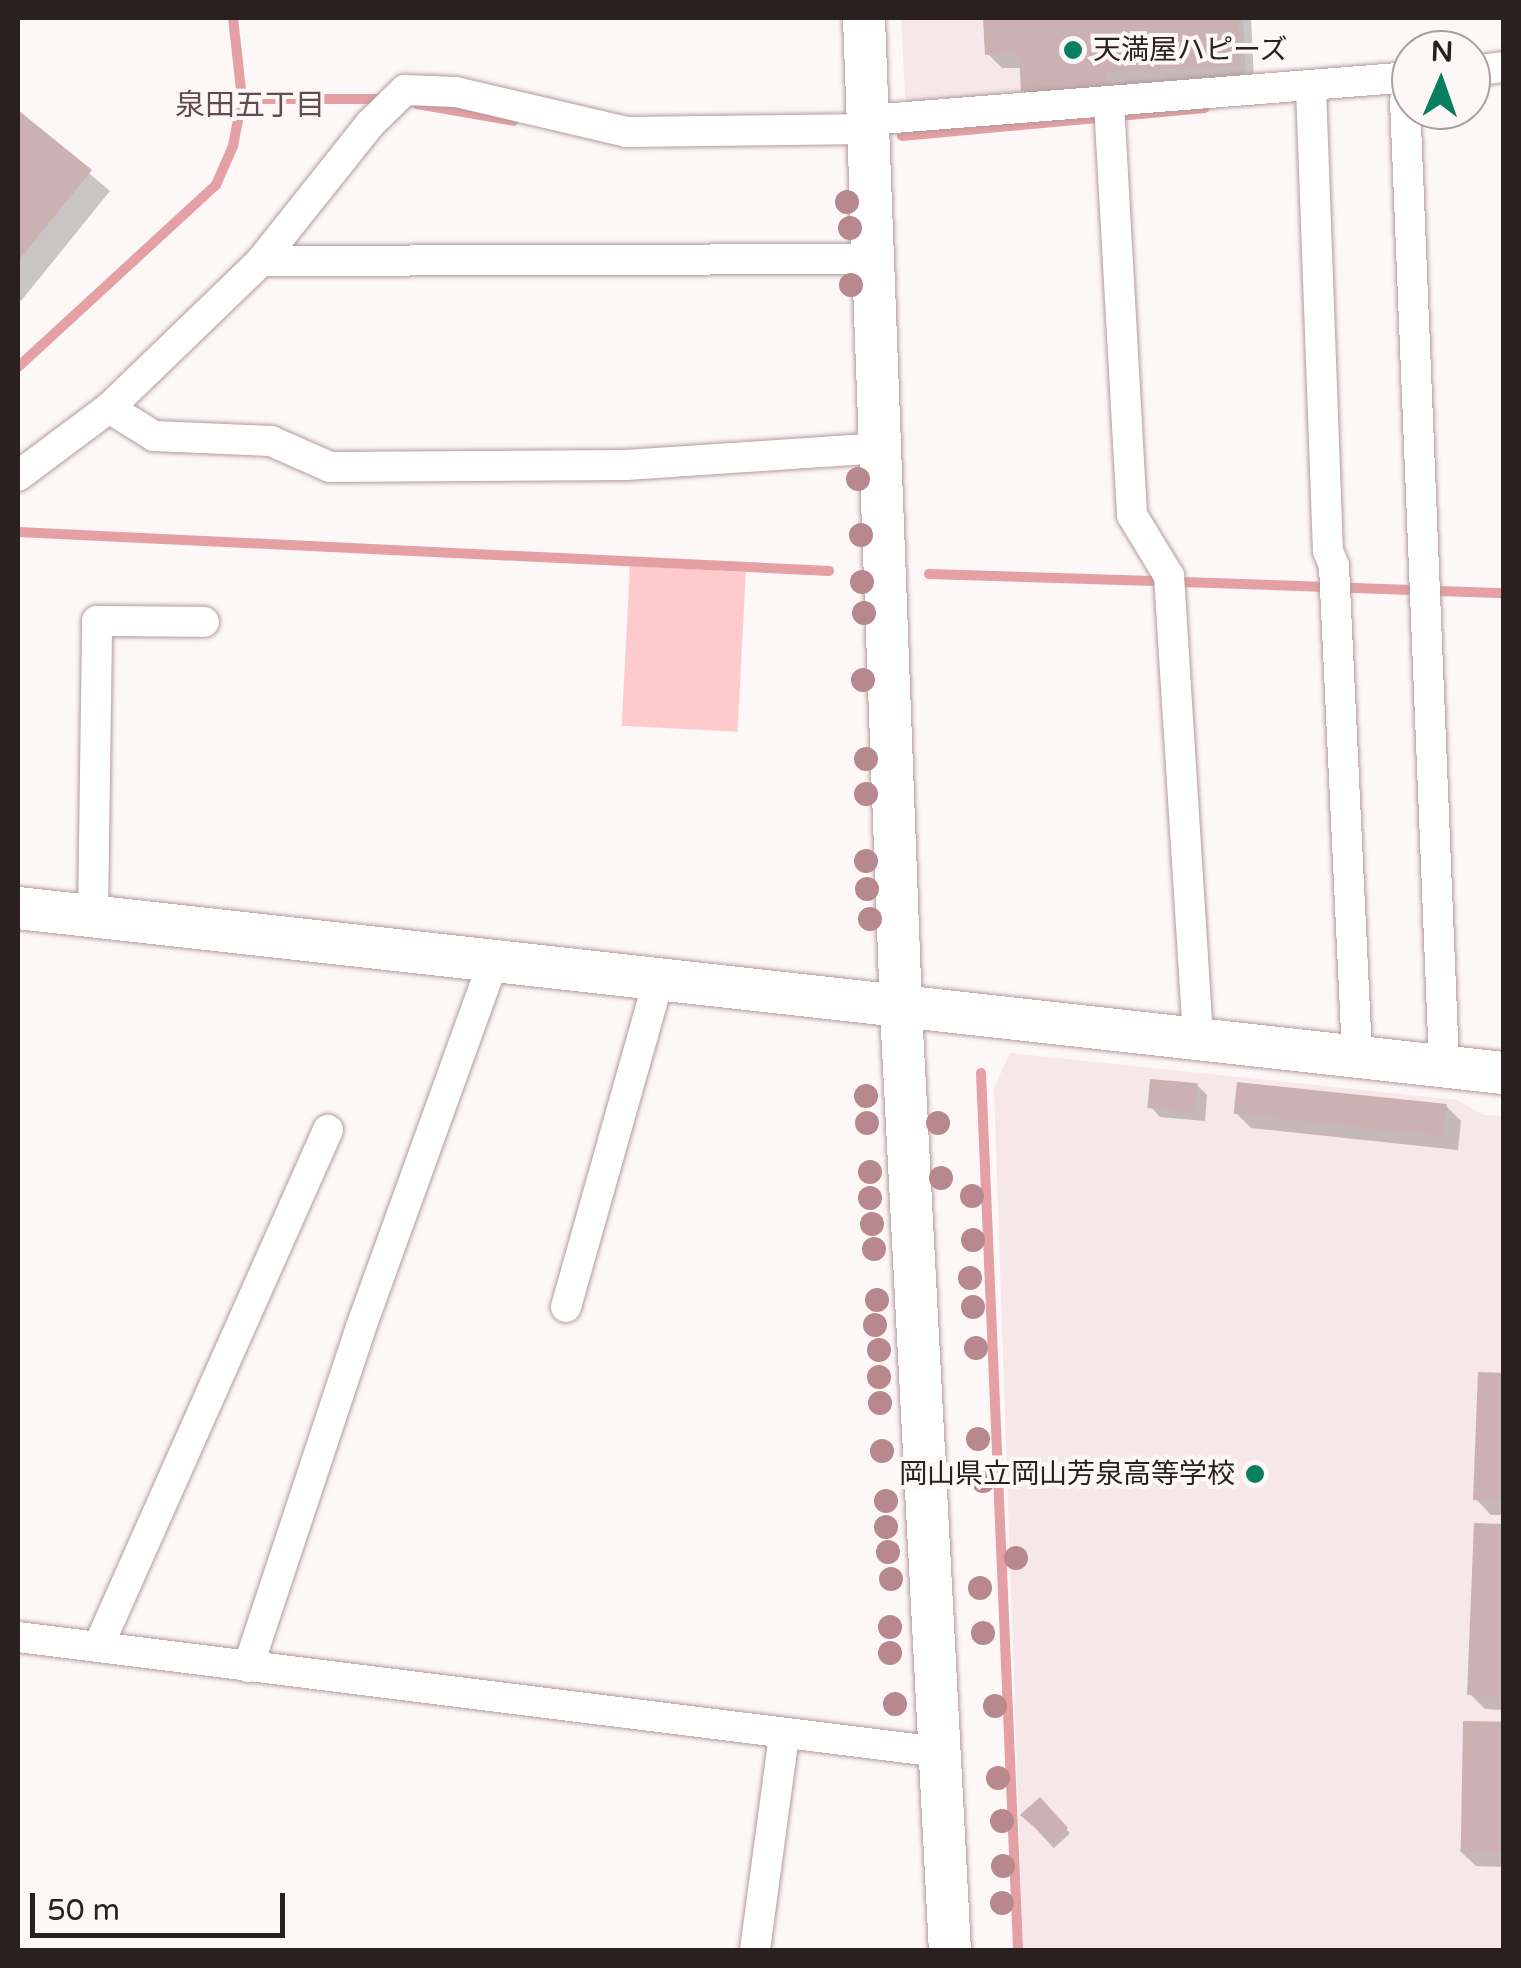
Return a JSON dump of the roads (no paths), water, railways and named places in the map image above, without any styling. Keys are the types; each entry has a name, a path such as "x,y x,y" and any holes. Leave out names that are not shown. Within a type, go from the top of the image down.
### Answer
{"street":[{"path":"864,18 901,1010 950,1950"},
{"path":"18,476 109,408 261,261 370,124 405,90 456,92 626,132 869,125 1110,112 1391,89"},
{"path":"1312,96 1328,551 1334,587 1357,1056"},
{"path":"1110,112 1132,515 1168,576 1198,1038"},
{"path":"1409,130 1421,590 1444,1063"},
{"path":"261,261 874,259"},
{"path":"109,408 154,436 271,442 330,467 626,465 881,448"},
{"path":"93,917 96,621 204,622"},
{"path":"18,908 901,1010 1444,1063 1504,1073"},
{"path":"248,1667 361,1327 493,963"},
{"path":"566,1307 658,982"},
{"path":"98,1648 328,1130"},
{"path":"18,1637 784,1736 939,1752"},
{"path":"754,1950 784,1736"}],"waterway":[{"path":"18,367 216,185 233,146 242,99 233,18"},
{"path":"242,99 385,99"},
{"path":"417,104 514,121"},
{"path":"902,136 1205,108"},
{"path":"18,532 829,571"},
{"path":"929,574 1153,581"},
{"path":"1183,582 1504,593"},
{"path":"981,1073 1018,1950"}],"place":[{"name":"天満屋ハピーズ","path":"1073,50"},
{"name":"岡山県立岡山芳泉高等学校","path":"1255,1474"}],"district":[{"name":"泉田五丁目","path":"250,106"}]}
